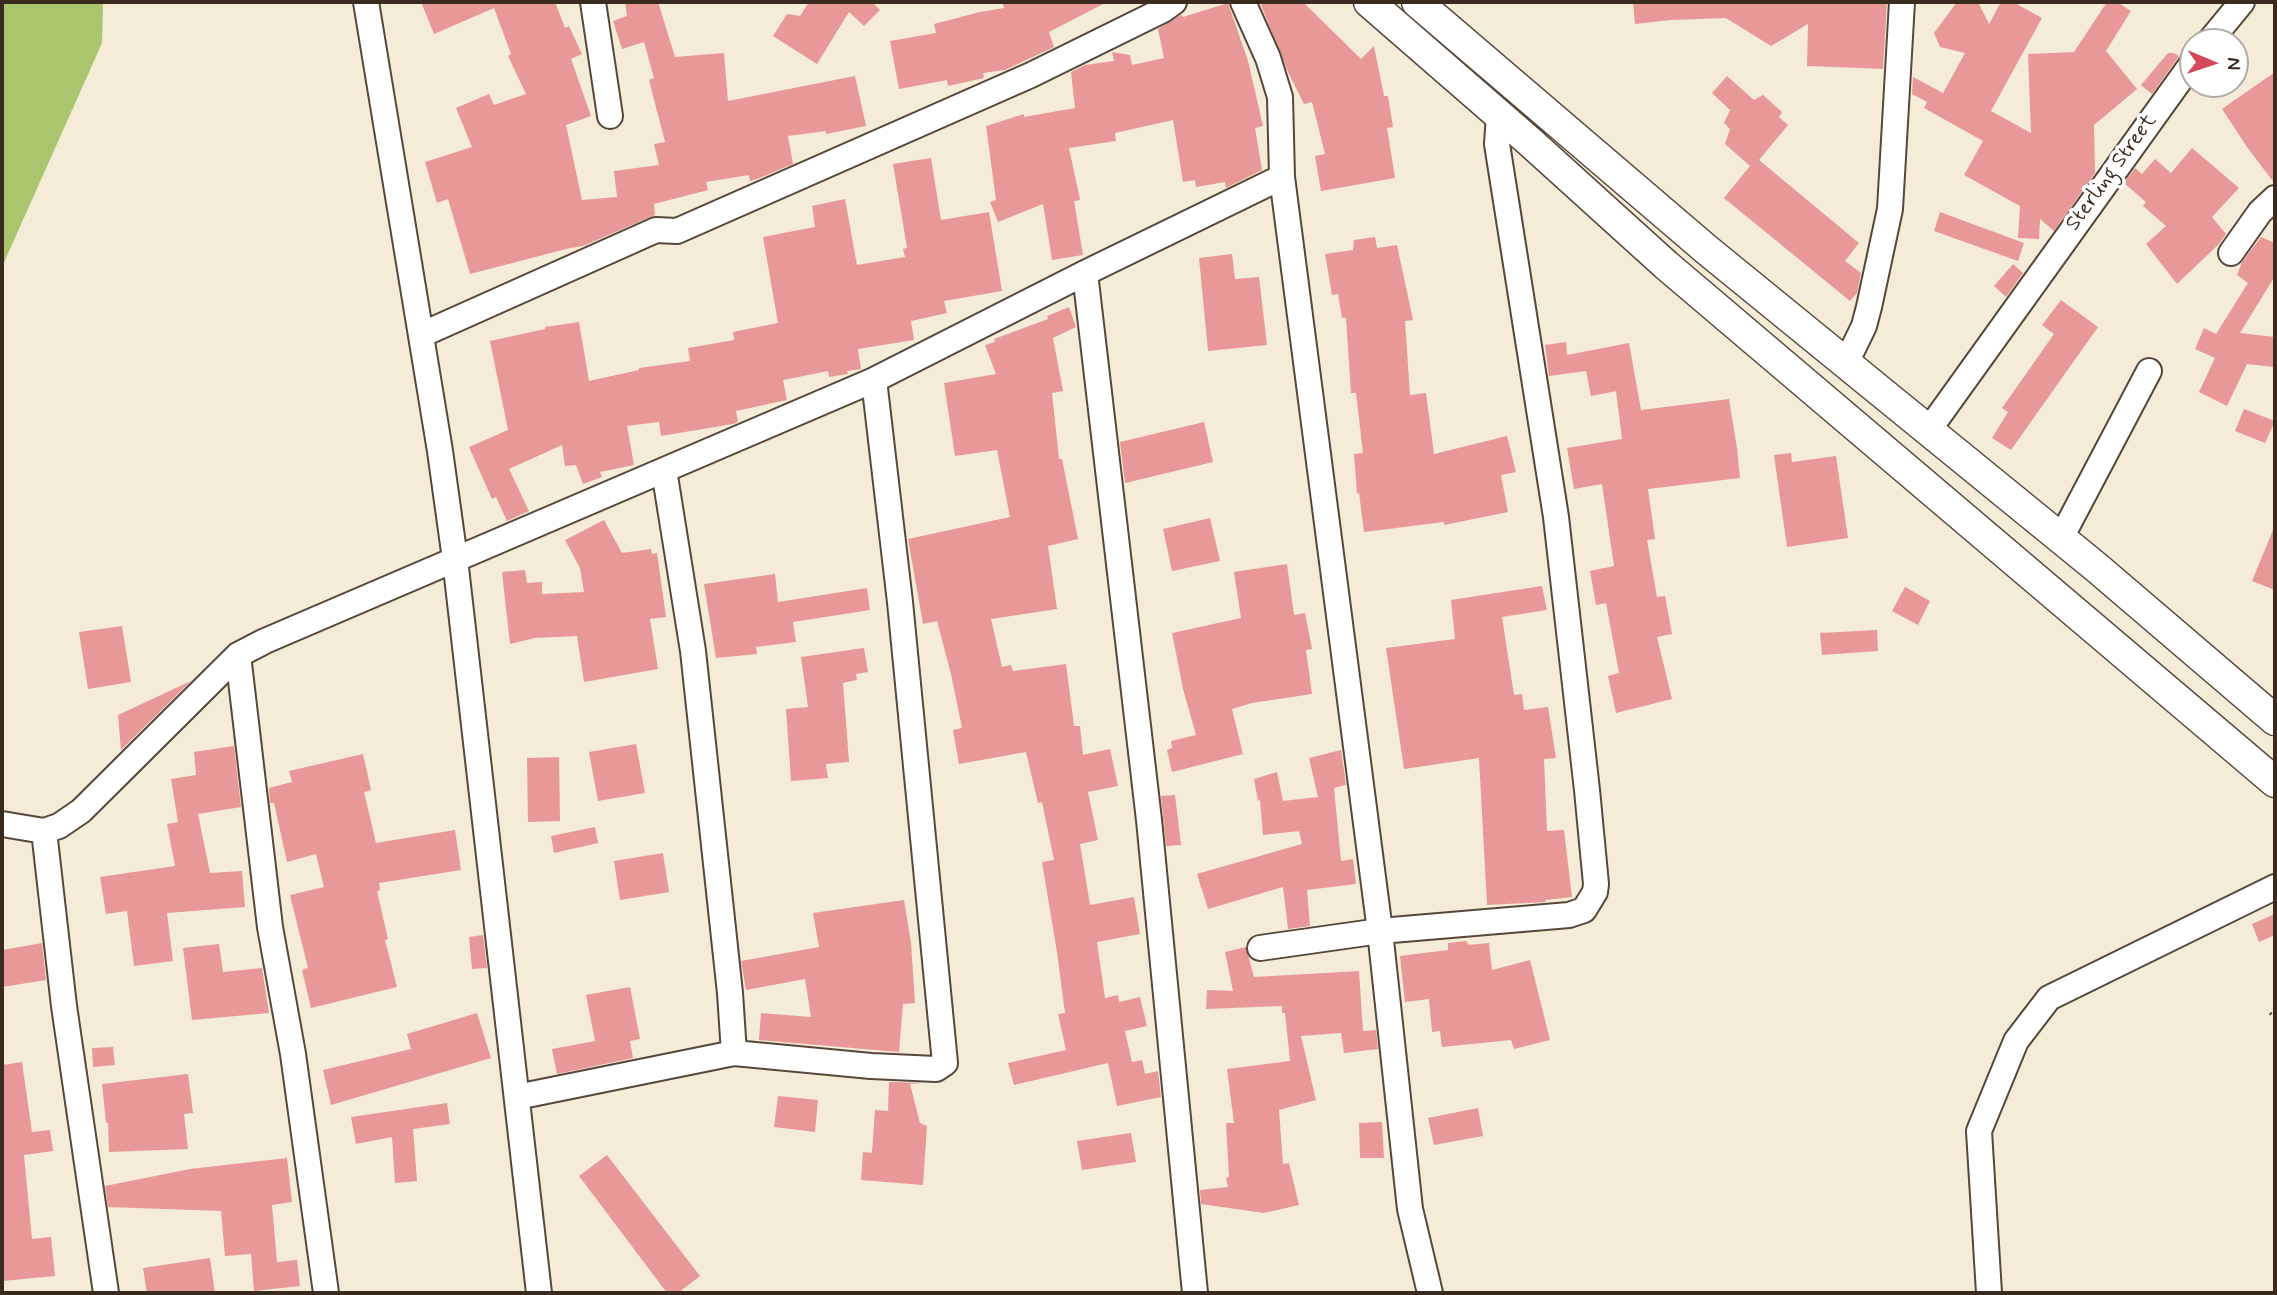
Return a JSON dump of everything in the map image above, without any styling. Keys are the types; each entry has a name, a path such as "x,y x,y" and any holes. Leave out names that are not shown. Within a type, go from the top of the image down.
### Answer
{"main road":[{"path":"1369,2 1666,265 2275,782"},
{"path":"1417,2 1707,250 2061,538 2275,720"}],"street":[{"path":"366,2 455,559 539,1293"},
{"path":"593,2 610,116"},
{"path":"421,335 656,230 677,231 1031,75 1163,10 1174,2"},
{"path":"1243,2 1268,58 1280,97 1282,177 1380,931 1410,1209 1430,1293"},
{"path":"1846,363 1864,326 1890,209 1902,2"},
{"path":"2221,28 2242,2"},
{"name":"Sterling Street","path":"1927,430 2179,81"},
{"path":"1260,948 1380,931 1569,915 1584,910 1595,892 1556,517 1497,144 1499,115"},
{"path":"2,824 44,831 81,811 238,655 265,641 874,380 1282,177"},
{"path":"2231,253 2270,210"},
{"path":"1085,273 1149,820 1195,1293"},
{"path":"2061,538 2149,371"},
{"path":"517,1097 734,1053 871,1066 936,1069 945,1063 900,601 874,380"},
{"path":"664,470 693,652 730,993 734,1053"},
{"path":"238,655 270,927 293,1054 326,1293"},
{"path":"44,831 64,1006 106,1293"},
{"path":"1990,1293 1979,1131 2015,1041 2049,998 2275,887"}],"path":[{"path":"2270,1013 2275,1017"}],"green space":[{"path":"2,2 103,2 102,43 2,267"}],"building":[{"path":"421,2 555,2 565,28 569,26 582,54 571,59 591,116 566,125 582,200 617,197 614,171 659,165 654,144 665,142 649,80 654,78 644,42 622,49 613,21 627,16 625,2 658,2 675,57 724,53 728,101 855,76 866,126 826,134 826,131 788,136 793,164 750,181 749,175 706,182 708,190 654,204 655,215 583,246 470,274 448,199 437,203 425,162 472,147 456,108 489,94 494,105 526,94 508,56 511,54 494,8 434,34"},
{"path":"809,2 872,2 880,10 864,26 849,12 817,64 773,36 787,14 800,16"},
{"path":"1002,2 1107,2 1049,32 1054,47 1005,70 983,73 984,78 948,86 947,80 899,89 890,41 936,33 934,24 1004,8"},
{"path":"1268,2 1303,2 1361,59 1374,46 1384,96 1388,96 1393,127 1387,128 1395,178 1321,191 1315,156 1325,154 1312,102 1304,104 1287,70 1261,5"},
{"path":"1633,2 1887,2 1883,69 1807,66 1808,24 1771,46 1726,18 1635,24"},
{"path":"1957,2 1978,2 1989,24 2001,2 2013,2 2042,18 1991,111 2031,133 2028,54 2074,52 2107,2 2117,2 2131,11 2106,51 2137,89 2094,125 2095,173 2054,231 2040,219 2039,239 2018,238 2020,206 1964,175 1983,141 1924,108 1927,102 1912,94 1913,77 1943,93 1965,53 1940,47 1934,33"},
{"path":"1228,3 1248,61 1263,126 1255,128 1262,170 1226,188 1225,182 1196,187 1195,180 1183,182 1173,120 1115,133 1116,141 1069,148 1080,200 1074,201 1083,255 1052,260 1043,204 998,222 990,202 996,200 986,126 1024,114 1024,117 1075,108 1071,72 1085,65 1114,61 1112,52 1130,55 1132,65 1164,58 1158,29 1181,15 1183,17"},
{"path":"2168,53 2179,56 2152,94 2141,85"},
{"path":"2275,72 2275,184 2222,109 2238,98 2249,98 2249,90"},
{"path":"1727,76 1754,100 1763,95 1782,112 1779,117 1788,125 1759,160 1859,243 1845,261 1861,273 1857,293 1850,301 1724,198 1750,166 1725,144 1730,129 1724,123 1730,110 1712,93"},
{"path":"2192,148 2239,188 2212,217 2226,234 2177,284 2146,244 2166,226 2143,206 2146,202 2124,183 2135,168 2142,174 2155,159 2171,173"},
{"path":"931,158 941,220 989,212 1002,291 944,301 947,313 911,321 914,340 858,349 861,369 829,377 828,371 783,380 787,400 736,411 738,422 733,424 661,436 659,422 627,426 634,465 600,472 602,477 583,484 576,465 565,466 562,445 509,469 529,511 507,521 496,497 492,499 469,447 508,430 490,341 545,327 579,322 589,381 639,368 690,361 688,348 734,340 733,332 778,323 763,237 815,227 812,206 845,199 857,265 905,257 903,249 907,248 893,164"},
{"path":"1940,212 2024,243 2018,261 1934,231"},
{"path":"1375,237 1377,248 1397,245 1413,320 1405,321 1410,395 1426,393 1434,454 1507,436 1516,472 1501,475 1508,512 1444,525 1444,522 1364,532 1359,493 1357,494 1354,454 1363,453 1356,393 1351,393 1346,318 1342,318 1338,294 1332,295 1325,254 1353,250 1354,240"},
{"path":"2261,237 2275,243 2275,276 2240,333 2275,337 2275,367 2247,364 2227,406 2199,392 2215,358 2195,349 2204,328 2216,334 2248,283 2237,275 2242,262"},
{"path":"1232,254 1235,279 1259,277 1267,345 1208,351 1199,258"},
{"path":"2013,264 2023,273 2006,297 1994,286"},
{"path":"2061,300 2098,327 2011,450 1992,438 2008,412 2002,408 2054,334 2042,325"},
{"path":"1069,307 1076,327 1053,338 1063,391 1052,393 1059,459 1062,459 1078,539 1048,546 1057,609 991,619 1002,667 1011,665 1013,671 1066,664 1074,726 1080,726 1083,755 1110,749 1118,786 1088,792 1098,840 1080,844 1090,905 1134,897 1140,934 1097,942 1105,998 1118,995 1119,1002 1140,997 1147,1026 1125,1031 1132,1062 1142,1060 1145,1074 1158,1071 1161,1097 1117,1106 1108,1063 1014,1085 1008,1063 1066,1050 1058,1014 1065,1013 1042,862 1054,860 1042,802 1038,803 1026,752 959,764 953,730 962,728 951,674 937,621 923,624 908,539 1010,517 997,450 955,456 944,383 996,374 985,345 995,342 994,339 1048,319 1047,316"},
{"path":"1566,342 1567,355 1629,343 1641,410 1729,399 1737,448 1740,478 1648,489 1655,539 1647,540 1657,597 1665,596 1672,634 1657,637 1672,699 1616,713 1608,676 1619,673 1606,603 1596,605 1590,571 1614,566 1602,484 1574,489 1567,448 1622,439 1616,391 1591,396 1586,371 1549,376 1545,345"},
{"path":"2244,409 2275,421 2265,443 2235,431"},
{"path":"1204,422 1213,462 1125,483 1120,442"},
{"path":"1791,453 1792,462 1836,456 1848,538 1787,547 1774,455"},
{"path":"1210,518 1220,561 1172,571 1163,529"},
{"path":"604,520 622,553 651,549 652,554 657,553 666,617 650,619 658,669 584,682 577,636 535,638 510,644 502,572 525,570 527,583 542,582 542,594 584,592 580,568 565,540"},
{"path":"2275,525 2275,590 2252,581"},
{"path":"1287,564 1294,615 1305,613 1312,649 1306,650 1312,694 1252,703 1232,709 1243,754 1172,772 1167,750 1172,748 1171,741 1196,735 1183,689 1172,633 1241,618 1234,572"},
{"path":"775,574 778,602 867,588 870,610 793,622 796,642 756,647 757,654 716,658 704,584"},
{"path":"1542,586 1547,610 1502,617 1514,695 1522,694 1524,710 1548,707 1556,758 1544,759 1547,831 1564,830 1572,897 1545,900 1546,902 1487,905 1479,758 1404,769 1386,648 1455,639 1451,600"},
{"path":"1905,587 1930,601 1918,625 1892,611"},
{"path":"122,626 131,682 88,689 79,632"},
{"path":"1877,630 1878,651 1822,655 1820,633"},
{"path":"864,648 868,672 856,674 857,680 843,683 849,762 826,764 828,778 791,781 786,709 808,707 801,657"},
{"path":"191,681 121,750 118,715"},
{"path":"636,744 645,793 598,801 589,752"},
{"path":"234,746 241,807 198,814 210,873 242,871 245,907 167,913 173,961 134,966 127,911 106,914 100,877 175,866 167,824 178,822 171,779 196,775 194,752"},
{"path":"1341,750 1346,785 1334,788 1341,861 1353,859 1356,884 1307,890 1310,926 1288,929 1283,887 1208,909 1197,874 1302,844 1299,831 1263,835 1260,800 1258,801 1254,779 1277,772 1283,801 1318,797 1309,758"},
{"path":"363,754 371,790 364,792 376,843 455,830 461,870 379,883 380,890 377,891 388,939 385,940 397,987 311,1008 302,970 308,968 290,895 324,887 316,854 287,862 274,803 270,803 269,788 292,782 289,771"},
{"path":"559,757 560,821 528,822 527,758"},
{"path":"1175,795 1181,845 1166,846 1161,796"},
{"path":"595,827 598,843 554,853 551,836"},
{"path":"663,853 669,892 620,900 614,861"},
{"path":"904,900 911,943 915,1003 903,1004 899,1052 759,1040 761,1013 811,1017 805,979 746,990 741,961 819,947 813,913"},
{"path":"2275,914 2275,935 2259,942 2252,924"},
{"path":"483,935 487,968 472,969 469,937"},
{"path":"1466,941 1469,945 1489,943 1492,970 1530,960 1550,1040 1514,1049 1511,1040 1442,1047 1440,1031 1432,1032 1429,999 1405,1002 1400,956 1448,950 1448,943"},
{"path":"42,943 46,980 2,987 2,950"},
{"path":"219,944 223,972 262,968 269,1013 192,1020 183,948"},
{"path":"1246,947 1254,977 1359,971 1363,1031 1376,1030 1378,1049 1344,1053 1341,1033 1301,1036 1316,1100 1279,1110 1283,1164 1289,1163 1299,1205 1264,1213 1201,1204 1200,1190 1228,1187 1226,1123 1234,1123 1227,1069 1290,1061 1282,1006 1206,1009 1207,990 1233,991 1225,952"},
{"path":"630,987 640,1039 630,1041 633,1058 557,1074 552,1049 595,1041 586,995"},
{"path":"477,1013 491,1058 331,1105 323,1070 411,1049 407,1034"},
{"path":"113,1047 115,1065 93,1067 92,1048"},
{"path":"22,1062 32,1132 50,1130 53,1151 24,1155 32,1239 51,1237 55,1276 2,1281 2,1065"},
{"path":"188,1074 193,1113 184,1114 188,1149 109,1152 102,1084"},
{"path":"889,1082 923,1083 910,1084 920,1123 927,1126 923,1185 861,1180 863,1152 872,1153 875,1110 888,1111"},
{"path":"778,1096 818,1100 815,1132 774,1127"},
{"path":"447,1103 450,1124 413,1129 417,1181 395,1183 392,1137 356,1144 351,1117"},
{"path":"1478,1108 1483,1136 1434,1145 1428,1118"},
{"path":"1382,1122 1384,1158 1360,1158 1359,1123"},
{"path":"1131,1133 1136,1162 1082,1170 1077,1141"},
{"path":"607,1155 700,1276 678,1293 667,1293 579,1176"},
{"path":"287,1158 292,1202 272,1205 277,1262 297,1260 300,1286 254,1291 251,1254 225,1256 221,1211 108,1207 105,1186 190,1169"},
{"path":"210,1258 215,1293 147,1293 143,1268"}]}
